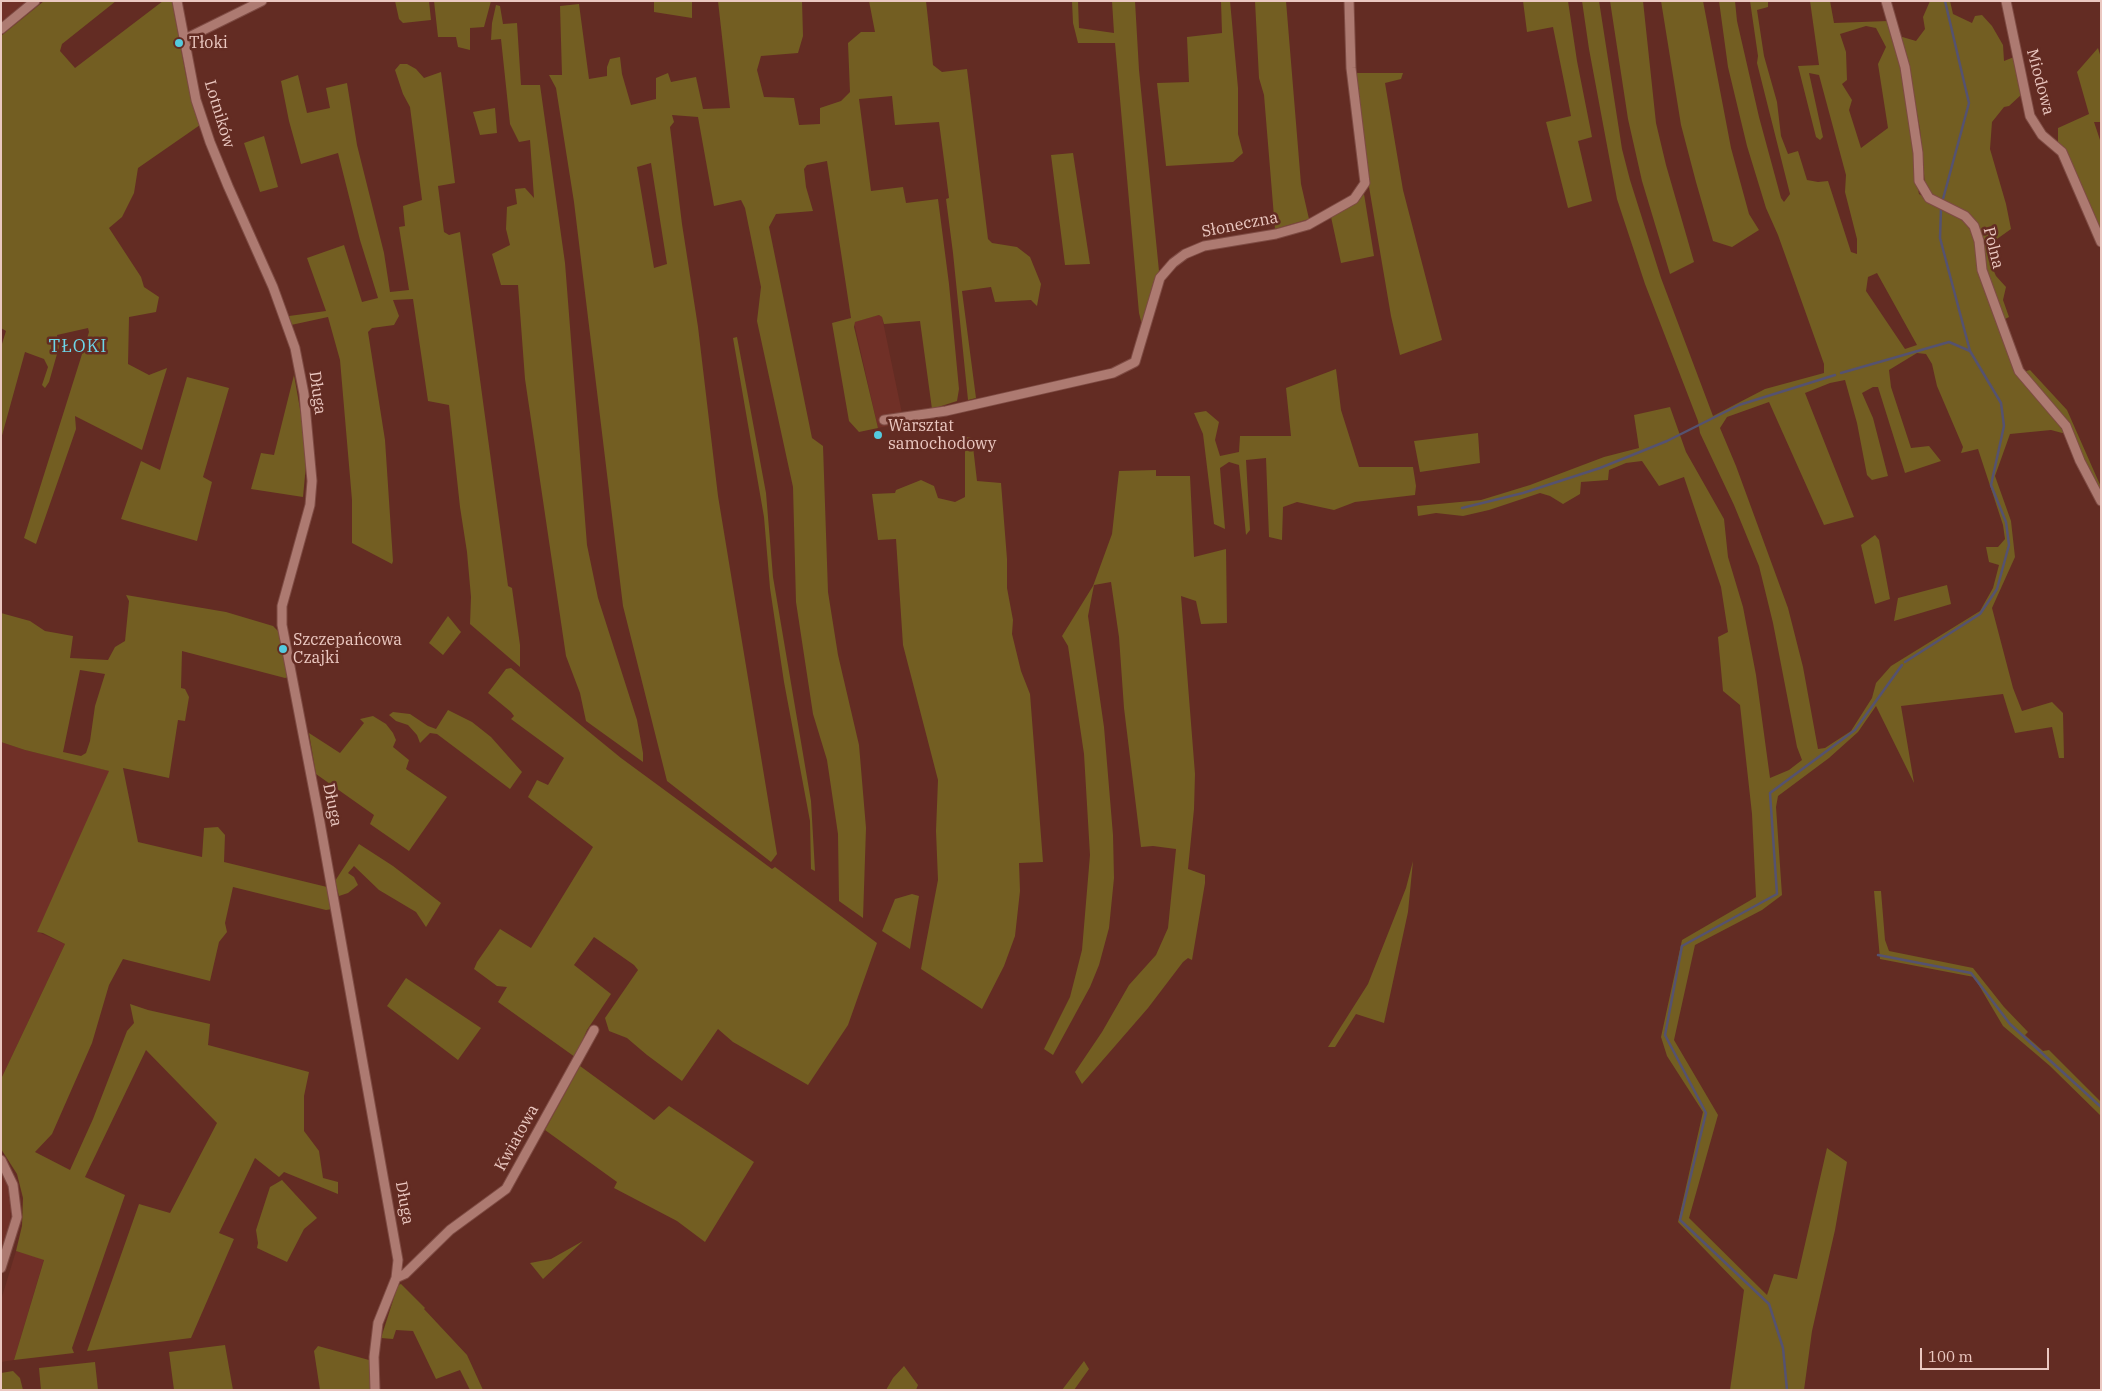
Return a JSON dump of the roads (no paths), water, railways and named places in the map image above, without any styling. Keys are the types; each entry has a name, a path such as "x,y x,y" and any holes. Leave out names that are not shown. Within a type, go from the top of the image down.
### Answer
{"street":[{"path":"1,29 35,1"},
{"name":"Lotników","path":"177,1 196,100 210,142 248,232"},
{"path":"185,39 262,1"},
{"name":"Słoneczna","path":"884,420 946,411 1113,373 1135,362 1160,278 1173,263 1185,254 1204,246 1276,234 1308,225 1354,198 1365,183 1351,68 1348,1"},
{"name":"Polna","path":"1886,1 1905,67 1918,152 1919,181 1929,198 1965,216 1974,226 1979,241 1982,270 2019,372 2066,426 2080,461 2101,501"},
{"name":"Miodowa","path":"2006,1 2030,116 2042,135 2062,152 2101,242"},
{"name":"Długa","path":"248,232 273,287 295,348 304,394 312,481 310,505 282,606 282,625 320,817 398,1260 396,1278 378,1323 374,1357 375,1390"},
{"name":"Kwiatowa","path":"396,1278 405,1274 450,1230 506,1189 594,1030"},
{"path":"1,1160 13,1185 17,1217 1,1268"}],"waterway":[{"path":"1943,199 1969,103 1945,1"},
{"path":"1905,662 1980,614 1997,589 2009,545 2006,522 1991,485 2004,426 2001,403 1970,351 1940,238 1941,209"},
{"path":"1841,373 1949,342 1970,351"},
{"path":"1462,508 1523,493 1600,468 1667,441 1739,405 1835,375"},
{"path":"1787,1390 1783,1348 1769,1304 1680,1220 1706,1113 1665,1035 1682,946 1777,894 1770,793 1855,730 1902,665"},
{"path":"1878,955 1971,973 2010,1024 2101,1107"}],"place":[{"name":"Tłoki","path":"179,43"},
{"name":"Warsztat samochodowy","path":"878,435"},
{"name":"Szczepańcowa Czajki","path":"283,649"}],"district":[{"name":"TŁOKI","path":"78,347"}]}
